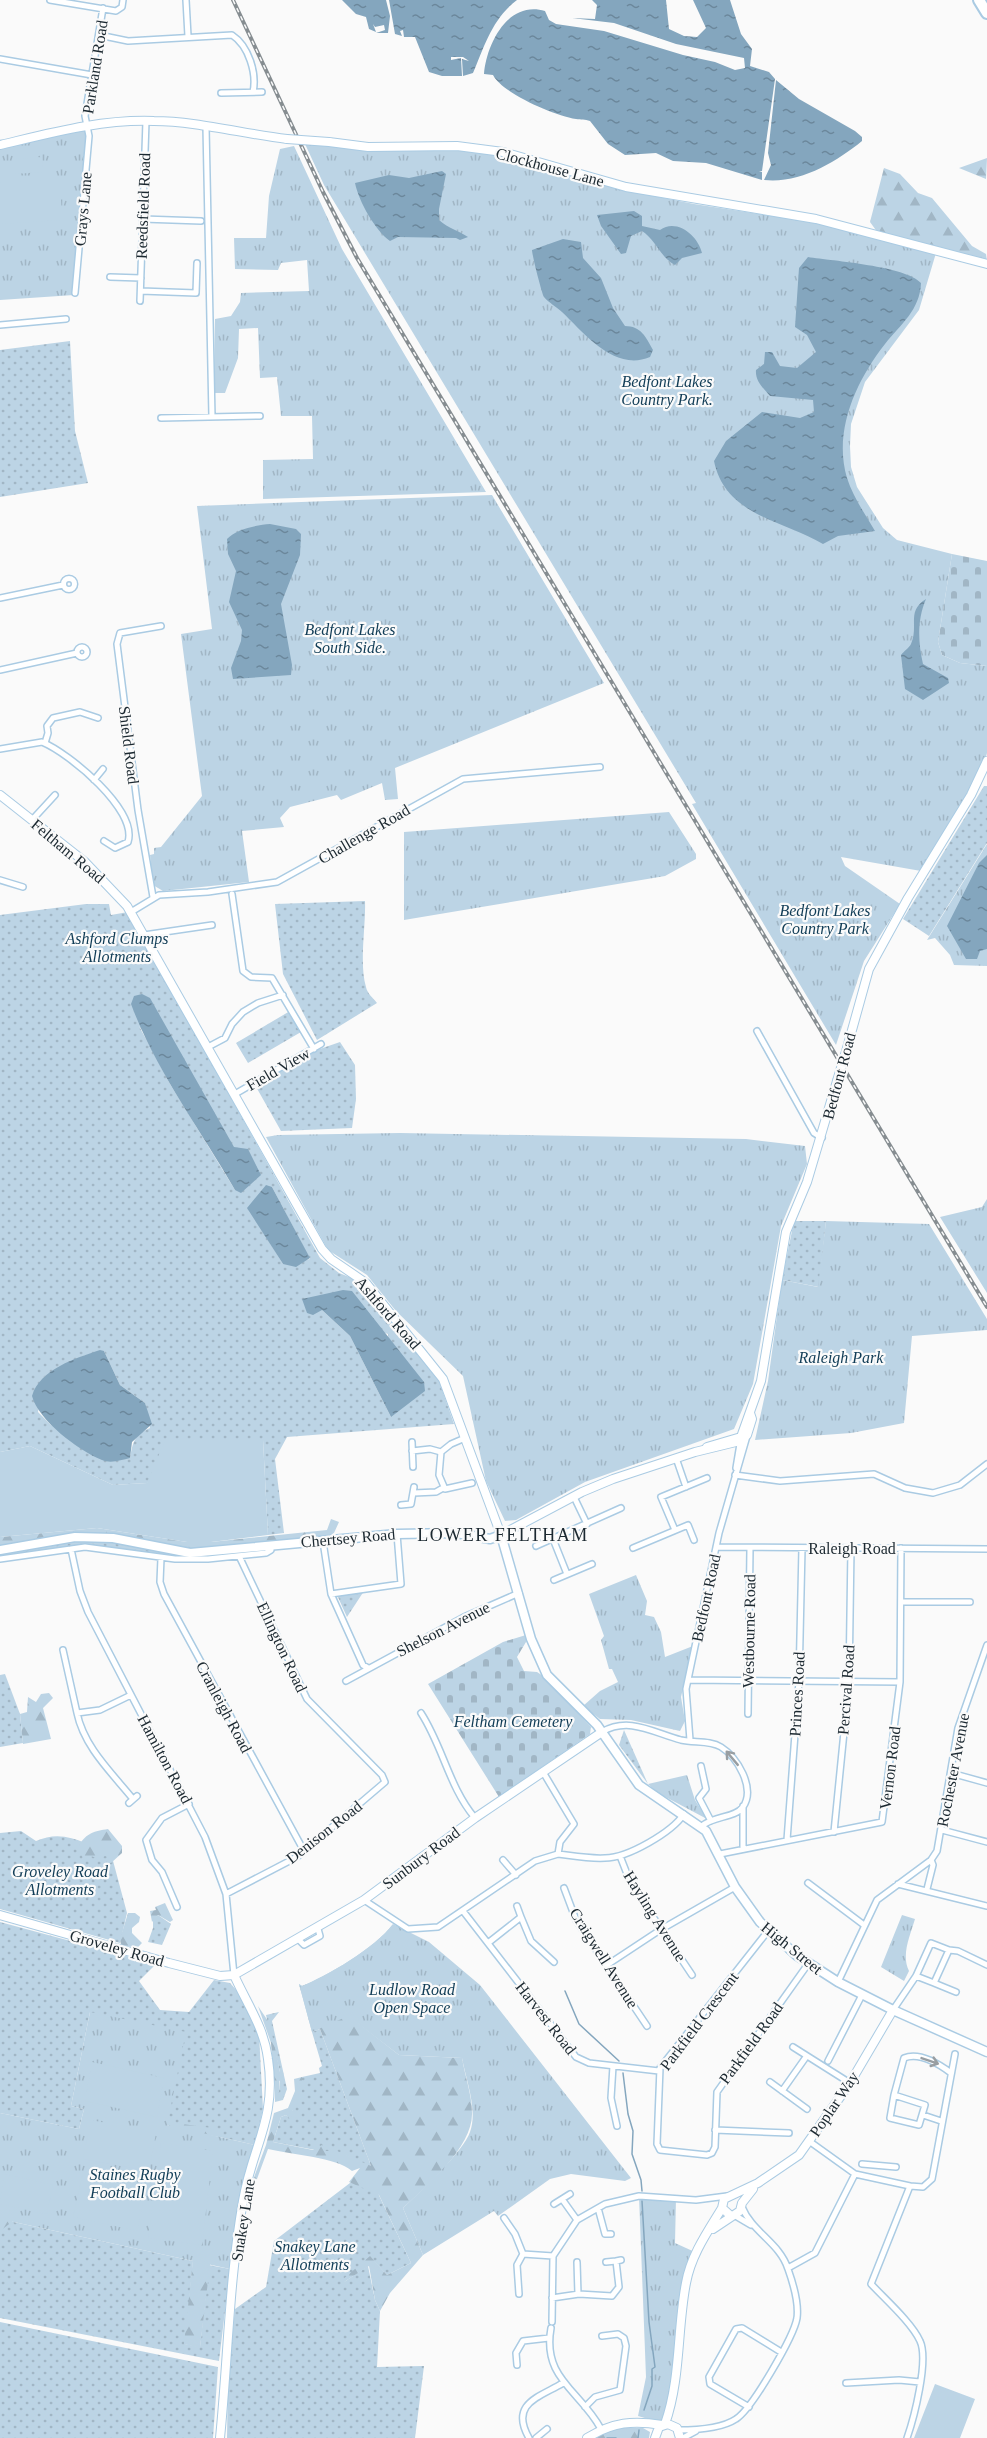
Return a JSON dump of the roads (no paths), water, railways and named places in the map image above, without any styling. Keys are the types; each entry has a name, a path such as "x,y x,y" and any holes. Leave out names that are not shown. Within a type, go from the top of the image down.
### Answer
{"highway":[{"path":"979,0 987,13"}],"main road":[{"name":"Chertsey Road","path":"0,1550 75,1537 113,1538 190,1553 397,1534 456,1533 490,1539 501,1535"},
{"name":"Ashford Road","path":"501,1535 531,1639 547,1675 602,1732"},
{"name":"High Street","path":"602,1732 639,1785 660,1802 685,1814 702,1826 720,1854 735,1887 768,1931 808,1964 838,1982 893,2010 987,2052"}],"street":[{"path":"50,0 119,10 123,0"},
{"path":"186,0 188,36"},
{"name":"Parkland Road","path":"87,126 85,116 103,8"},
{"path":"99,35 128,41 226,34 238,39 255,74 253,92"},
{"path":"0,59 92,75"},
{"path":"220,93 262,92"},
{"name":"Clockhouse Lane","path":"0,145 87,126 146,121 368,147 457,146 503,152 626,188 816,219 987,264"},
{"name":"Reedsfield Road","path":"140,301 146,121"},
{"name":"Grays Lane","path":"75,293 86,186 89,136 87,126"},
{"path":"206,127 212,417"},
{"path":"143,219 201,221"},
{"path":"141,291 196,293 197,263"},
{"path":"110,277 141,278"},
{"path":"0,326 66,319"},
{"path":"161,418 260,416"},
{"path":"0,598 63,585"},
{"name":"Shield Road","path":"153,897 138,810 117,644 120,633 161,626"},
{"path":"0,670 77,653"},
{"path":"45,743 48,733 47,726 53,717 80,712 95,714"},
{"path":"0,749 36,742 45,743 94,780 120,809 130,837 128,842 115,848 104,841"},
{"name":"Bedfont Road","path":"690,1740 685,1699 688,1680 716,1547 736,1473 746,1418 750,1413 761,1381 786,1232 822,1138 869,969 908,898 971,795 987,761"},
{"name":"Challenge Road","path":"131,912 153,897 168,893 208,892 277,882 463,779 600,767"},
{"path":"94,780 103,769"},
{"name":"Feltham Road","path":"0,795 85,862 131,912"},
{"path":"32,820 55,795"},
{"path":"0,880 22,887"},
{"path":"232,894 242,976 270,976 314,1049"},
{"name":"Ashford Road","path":"131,912 326,1255 366,1282 443,1379 501,1535"},
{"path":"144,935 212,925"},
{"path":"208,1047 225,1038 232,1024 243,1012 258,1003 283,995"},
{"path":"758,1031 814,1133 822,1138"},
{"name":"Field View","path":"235,1094 321,1044"},
{"path":"443,1488 438,1466 441,1452 451,1444 465,1438"},
{"name":"Chertsey Road","path":"501,1535 613,1479 716,1443 743,1439"},
{"path":"412,1442 413,1467"},
{"path":"412,1451 430,1449 441,1452"},
{"path":"676,1458 686,1487"},
{"path":"736,1473 780,1481 874,1474 913,1490 933,1493 960,1485 987,1464"},
{"path":"675,1530 660,1494 707,1478"},
{"path":"401,1505 411,1504 414,1490 436,1492 443,1488 472,1483"},
{"path":"458,1487 461,1496"},
{"path":"574,1497 587,1524"},
{"path":"536,1546 621,1508"},
{"path":"633,1548 688,1525 694,1540"},
{"path":"331,1594 401,1584 397,1534"},
{"path":"553,1539 567,1574"},
{"name":"Chertsey Road","path":"0,1559 71,1549 104,1548 161,1558 208,1559 270,1552 271,1545"},
{"name":"Raleigh Road","path":"716,1547 987,1549"},
{"path":"324,1548 331,1594 363,1665 368,1668"},
{"name":"Westbourne Road","path":"748,1714 750,1548"},
{"name":"Princes Road","path":"787,1840 799,1681 802,1548"},
{"name":"Percival Road","path":"834,1832 849,1682 851,1548"},
{"name":"Vernon Road","path":"720,1854 743,1847 882,1822 900,1682 901,1548"},
{"name":"Hamilton Road","path":"71,1549 87,1612 189,1804 226,1894 234,1975"},
{"name":"Ellington Road","path":"239,1556 307,1700 382,1775 385,1782"},
{"name":"Cranleigh Road","path":"161,1558 160,1582 164,1594 304,1851"},
{"path":"554,1580 592,1564"},
{"name":"Shelson Avenue","path":"346,1681 464,1617 519,1593"},
{"path":"901,1602 970,1602"},
{"name":"Rochester Avenue","path":"927,1889 933,1865 931,1860 937,1851 942,1830 958,1728 987,1645"},
{"path":"63,1650 80,1728 90,1745 133,1799"},
{"path":"688,1680 900,1682"},
{"path":"76,1713 100,1710 131,1695"},
{"path":"421,1713 443,1754 457,1793 475,1818"},
{"path":"676,1738 685,1733 689,1724"},
{"path":"602,1732 611,1727 628,1725 676,1738 715,1744 728,1752 745,1782 743,1847"},
{"name":"Sunbury Road","path":"234,1975 318,1929 364,1900 475,1818 602,1732"},
{"path":"701,1766 706,1789 699,1798 711,1821"},
{"path":"543,1772 573,1824 560,1842 558,1854"},
{"path":"951,1773 987,1783"},
{"name":"Denison Road","path":"226,1894 304,1851 385,1782"},
{"path":"177,1907 171,1900 162,1872 152,1860 146,1840 162,1818 189,1804"},
{"path":"702,1826 735,1813 744,1804"},
{"path":"364,1900 408,1929 428,1930 438,1927 463,1911 534,1862 558,1854 604,1858 620,1856 676,1826 685,1814"},
{"path":"942,1830 987,1842"},
{"name":"Hayling Avenue","path":"620,1856 631,1884 692,1975"},
{"path":"502,1860 516,1875"},
{"path":"838,1982 877,1900 931,1860"},
{"path":"808,1883 837,1908 864,1925"},
{"path":"898,1884 927,1889 987,1906"},
{"path":"607,1965 660,1930 735,1887"},
{"name":"Craigwell Avenue","path":"564,1888 576,1920 647,2026"},
{"path":"516,1906 531,1941 554,1962"},
{"name":"Harvest Road","path":"463,1911 576,2057 588,2063 659,2071"},
{"name":"Groveley Road","path":"0,1915 169,1964 220,1976 234,1975"},
{"path":"488,1943 521,1917"},
{"name":"Parkfield Crescent","path":"664,2152 657,2144 659,2071 768,1931"},
{"path":"893,2010 916,1976 929,1941 949,1950 958,1951 987,1965"},
{"path":"934,1983 949,1950"},
{"name":"Parkfield Road","path":"664,2152 710,2154 715,2146 717,2092 808,1964"},
{"name":"Snakey Lane","path":"220,2438 223,2381 242,2204 249,2174 266,2127 270,2098 268,2058 264,2039 253,2009 234,1975"},
{"path":"916,1976 956,1992"},
{"path":"828,2061 862,1995"},
{"name":"Poplar Way","path":"730,2196 786,2166 809,2141 849,2083 893,2010"},
{"path":"793,2048 849,2083"},
{"path":"809,2141 855,2174 923,2187 932,2179 955,2054"},
{"path":"894,2096 923,2104 925,2108 923,2115 920,2123 915,2126 890,2118 894,2096 904,2058 910,2056 937,2063 951,2073"},
{"path":"782,2091 806,2057"},
{"path":"613,2066 611,2098 616,2126"},
{"path":"770,2082 807,2109"},
{"path":"923,2115 941,2121"},
{"path":"715,2130 789,2133"},
{"path":"862,2164 896,2168"},
{"path":"872,2178 874,2166"},
{"path":"788,2268 815,2253 855,2174"},
{"name":"Poplar Way","path":"732,2216 758,2183"},
{"path":"907,2438 916,2410 920,2382 921,2341 871,2284 909,2186"},
{"path":"554,2204 570,2194"},
{"path":"602,2429 563,2383 549,2356 553,2256 577,2220 598,2208 639,2196 705,2200 730,2196 742,2205 753,2226"},
{"path":"660,2430 672,2404 686,2281 706,2235 730,2196"},
{"path":"562,2199 577,2220"},
{"path":"587,2438 602,2429 625,2422 641,2421 660,2430 679,2433 730,2422 748,2407 781,2352 789,2343 797,2318 796,2301 788,2268 772,2244 753,2226 732,2216 722,2207 705,2200"},
{"path":"598,2208 605,2234 611,2234"},
{"path":"706,2235 732,2216"},
{"path":"504,2218 515,2234 523,2254"},
{"path":"523,2254 553,2256"},
{"path":"519,2294 517,2265 523,2254"},
{"path":"552,2298 578,2294 602,2297 617,2293 619,2287 618,2260 606,2262"},
{"path":"577,2262 578,2294"},
{"path":"748,2407 710,2384 709,2377 735,2330 742,2328 781,2352"},
{"path":"585,2407 595,2397 620,2390 623,2382 624,2338 618,2334 602,2336"},
{"path":"517,2365 516,2353 523,2341 549,2338"},
{"path":"846,2383 899,2380 920,2382"},
{"path":"529,2438 524,2418 528,2402 563,2383"},
{"path":"672,2404 679,2433"},
{"path":"536,2438 547,2429"},
{"path":"679,2433 698,2430"}],"water":[{"path":"342,0 386,0 390,16 388,33 376,33 385,30 384,25 375,27 373,24 376,32 369,29 366,17 356,14"},
{"path":"389,0 517,0 508,7 495,24 473,73 463,76 462,59 469,61 463,57 451,57 451,60 461,58 462,76 442,76 429,72 415,37 404,37 403,30 400,31 402,36 395,34"},
{"path":"592,0 666,0 669,29 684,36 697,37 706,28 693,0 730,0 741,34 752,49 750,66 769,72 775,79 762,171 759,171 762,172 762,180 706,163 673,161 656,153 625,155 608,144 590,121 566,117 542,108 517,96 498,82 493,75 484,74 489,51 501,28 519,12 531,9 545,11 549,20 556,24 604,31 683,55 715,62 735,70 745,68 744,58 676,44 614,23 572,18 595,19 597,5"},
{"path":"776,80 799,99 855,131 862,137 862,141 841,157 817,170 791,179 764,180 771,165 768,153"},
{"path":"442,171 446,174 439,220 468,237 460,240 456,238 398,237 390,241 368,215 355,183 389,175 409,178"},
{"path":"634,211 642,216 642,226 660,230 673,226 686,231 696,241 702,253 682,258 675,265 665,258 642,231 631,236 626,253 621,254 601,226 597,215"},
{"path":"563,239 581,242 583,258 601,278 613,308 625,326 639,330 648,341 653,350 650,357 637,360 613,355 591,340 544,297 532,250"},
{"path":"808,257 885,268 913,277 921,283 920,293 913,309 874,358 865,374 850,407 845,425 843,460 847,478 856,499 875,531 838,536 823,544 742,505 720,479 714,461 726,441 762,412 800,418 814,412 813,400 770,396 760,384 756,374 756,370 764,364 765,352 772,352 780,366 797,368 816,352 807,335 795,327 799,268"},
{"path":"270,524 296,529 301,534 300,555 281,604 292,665 291,675 233,679 231,668 241,641 242,630 229,602 236,571 228,554 227,539 241,530"},
{"path":"926,599 919,631 923,664 948,678 949,683 923,700 905,689 901,655 911,644 916,609"},
{"path":"987,855 987,949 980,951 977,959 966,959 947,926 979,863"},
{"path":"142,994 150,998 234,1147 248,1149 261,1175 241,1193 235,1190 179,1099 141,1029 131,1004 134,996"},
{"path":"266,1185 272,1187 310,1258 296,1267 283,1264 247,1208"},
{"path":"343,1290 352,1291 424,1382 425,1391 391,1417 350,1336 322,1310 313,1315 307,1313 302,1299"},
{"path":"100,1350 104,1351 120,1385 145,1403 152,1424 132,1442 130,1458 109,1462 82,1450 61,1434 42,1415 32,1396 36,1387 51,1372 70,1361"}],"waterway":[{"path":"565,1991 579,2024 619,2061"},
{"path":"623,2073 628,2114 633,2131 632,2154 641,2180 642,2191"},
{"path":"642,2201 649,2322 655,2367 652,2369 652,2386 644,2410"},
{"path":"638,2438 639,2430"},
{"path":"607,2438 616,2438"}],"railway":[{"path":"233,0 323,192 357,258 987,1307"}],"district":[{"name":"LOWER FELTHAM","path":"503,1535"}],"park label":[{"name":"Bedfont Lakes Country Park.","path":"667,390"},
{"name":"Bedfont Lakes South Side.","path":"350,638"},
{"name":"Bedfont Lakes Country Park","path":"825,919"},
{"name":"Ashford Clumps Allotments","path":"117,947"},
{"name":"Raleigh Park","path":"841,1357"},
{"name":"Feltham Cemetery","path":"513,1721"},
{"name":"Groveley Road Allotments","path":"60,1880"},
{"name":"Ludlow Road Open Space","path":"412,1998"},
{"name":"Staines Rugby Football Club","path":"135,2183"},
{"name":"Snakey Lane Allotments","path":"315,2255"}]}
